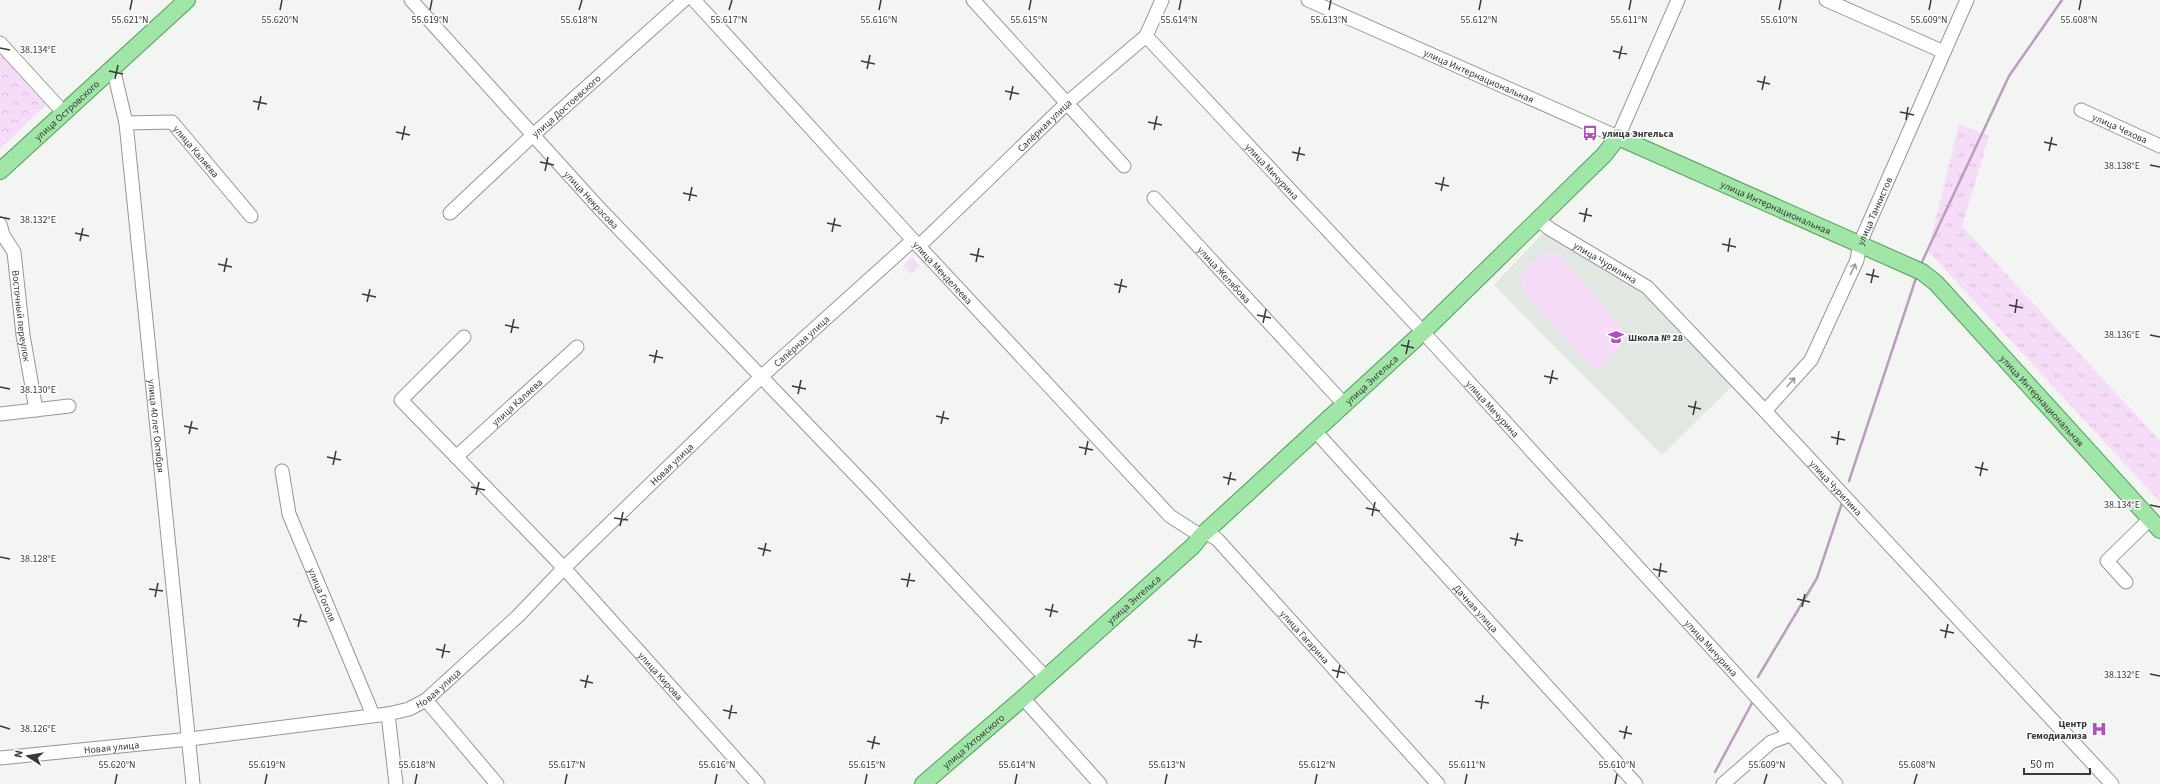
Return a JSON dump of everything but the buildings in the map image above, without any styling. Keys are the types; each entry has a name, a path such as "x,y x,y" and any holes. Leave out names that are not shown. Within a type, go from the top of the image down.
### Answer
{"main road":[{"name":"улица Островского","path":"0,171 187,0"},
{"name":"улица Энгельса","path":"1024,698 1193,546 1201,536 1424,332 1537,219 1604,155 1618,137"},
{"name":"улица Интернациональная","path":"1618,137 1860,243 1922,272 1936,283 2155,524"},
{"name":"улица Ухтомского","path":"923,784 1024,698"}],"street":[{"name":"улица Некрасова","path":"411,0 532,136 1046,678"},
{"name":"улица Достоевского","path":"450,213 532,136 684,0"},
{"name":"улица Менделеева","path":"694,0 916,243 1170,516 1201,536"},
{"path":"973,0 1124,166"},
{"name":"Сапёрная улица","path":"761,377 916,243 1067,103 1146,36 1162,0"},
{"name":"улица Интернациональная","path":"1308,0 1618,137"},
{"name":"улица Энгельса","path":"1618,137 1678,0"},
{"path":"1826,0 1944,52"},
{"name":"улица Танкистов","path":"1766,411 1811,360 1857,260 1860,243 1967,0"},
{"name":"улица Мичурина","path":"1146,36 1424,332 1836,784"},
{"path":"0,43 64,113"},
{"name":"улица 40 лет Октября","path":"114,68 126,123 190,739 193,784"},
{"name":"улица Чехова","path":"2082,110 2160,146"},
{"name":"улица Каляева","path":"126,123 172,122 251,216"},
{"name":"улица Желябова","path":"1154,198 1344,404"},
{"name":"улица Чурилина","path":"1537,219 1550,229 1647,287 1766,411 2112,784"},
{"name":"Восточный переулок","path":"0,224 4,235 14,252 23,335 36,410"},
{"path":"464,338 401,400 564,568"},
{"name":"улица Каляева","path":"456,456 576,347"},
{"name":"Новая улица","path":"0,758 190,739 388,714 409,709 426,700 518,616 564,568 761,377"},
{"path":"0,414 69,406"},
{"name":"Дачная улица","path":"1316,432 1636,784"},
{"name":"улица Гоголя","path":"282,471 289,514 373,715"},
{"path":"2126,582 2107,561 2155,524"},
{"name":"улица Гагарина","path":"1201,536 1208,534 1221,543 1438,784"},
{"name":"улица Кирова","path":"564,568 758,784"},
{"path":"1024,698 1100,784"},
{"path":"426,700 497,784"},
{"path":"388,714 396,784"},
{"path":"1723,784 1771,742 1790,735"}],"shaded area":[{"name":"Школа № 28","path":"1545,231 1640,289 1733,385 1662,455 1494,285"}],"green space":[{"path":"0,54 46,105 0,149"},
{"path":"1959,124 1989,136 1962,226 2160,441 2160,502 1928,251"},
{"path":"1550,252 1560,255 1626,333 1624,341 1602,367 1592,368 1523,291 1520,280 1525,271 1536,259"},
{"path":"912,257 920,266 911,274 903,266"}],"waterway":[{"path":"1921,264 2009,76 2062,0"},
{"path":"1849,481 1916,278"},
{"path":"1758,677 1817,578 1843,500"},
{"path":"1715,772 1752,703"}],"place":[{"name":"улица Энгельса","path":"1590,133"},
{"name":"Школа № 28","path":"1616,337"},
{"name":"Центр Гемодиализа","path":"2099,729"}]}
